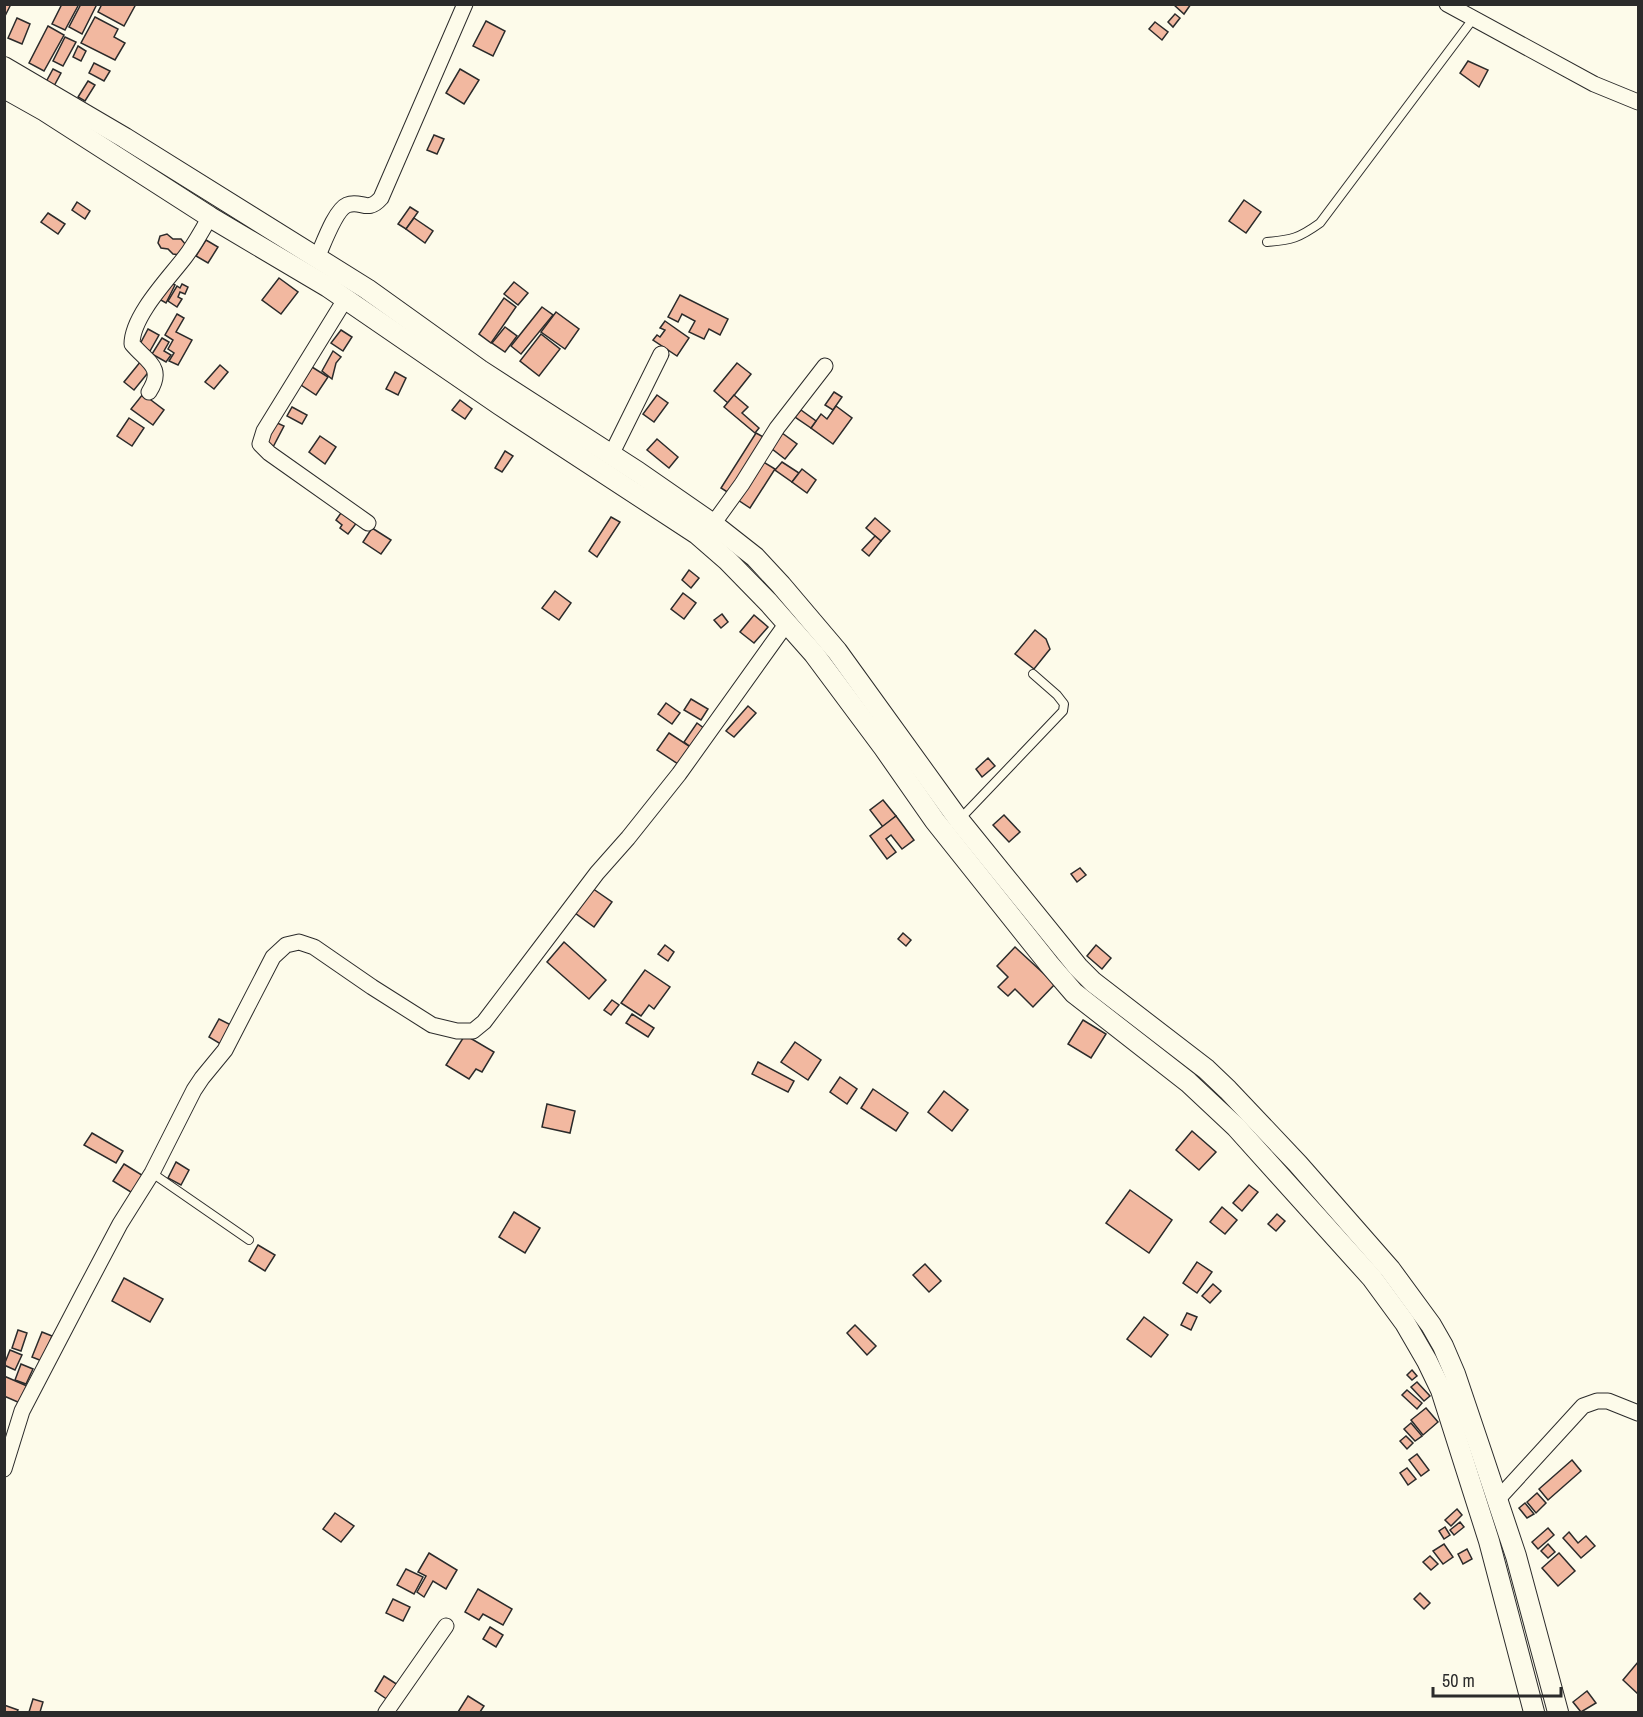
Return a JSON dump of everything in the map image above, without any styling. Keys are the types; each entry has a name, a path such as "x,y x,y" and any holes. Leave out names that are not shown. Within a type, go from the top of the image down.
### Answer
{"street":[{"path":"317,258 339,212 345,205 367,207 375,205 381,198 465,4"},
{"path":"1447,4 1594,84 1638,102"},
{"path":"4,67 125,138 367,289 480,370 713,524 755,557 837,651 959,820 1078,967 1093,982 1206,1069 1298,1164 1390,1269 1431,1325 1455,1374 1516,1556 1558,1713"},
{"path":"4,88 45,111 210,217 345,298 500,405 697,534 728,561 787,623 821,663 936,820 1074,993 1188,1082 1236,1127 1372,1278 1405,1323 1441,1390 1489,1541 1534,1713"},
{"path":"149,392 155,383 154,367 132,344 132,336 159,287 187,255 210,217"},
{"path":"345,298 264,431 260,444 269,453 368,523"},
{"path":"611,455 661,354"},
{"path":"713,524 742,484 782,421 825,366"},
{"path":"4,1469 22,1412 93,1274 120,1224 152,1173 194,1090 225,1050 273,957 286,945 299,942 314,947 432,1025 457,1031 473,1031 484,1022 579,896 679,774 787,623"},
{"path":"1497,1500 1583,1406 1596,1401 1608,1401 1638,1413"},
{"path":"386,1713 446,1626"}],"lane":[{"path":"1267,242 1303,235 1320,223 1473,19"},
{"path":"959,820 1063,711 1064,704 1057,695 1033,674"},
{"path":"152,1173 249,1240"}],"building":[{"path":"4,4 11,4 4,18"},
{"path":"62,4 79,4 65,30 52,24"},
{"path":"81,4 97,4 82,34 69,27"},
{"path":"102,4 136,4 124,26 98,12"},
{"path":"1173,4 1191,4 1184,14"},
{"path":"1175,14 1180,18 1173,27 1168,22"},
{"path":"95,17 118,29 114,37 125,43 115,60 81,43"},
{"path":"17,18 30,24 22,44 8,38"},
{"path":"486,21 505,31 493,56 473,46"},
{"path":"1155,22 1168,32 1162,40 1149,29"},
{"path":"48,26 64,35 44,71 29,63"},
{"path":"65,37 76,42 63,66 53,61"},
{"path":"78,46 86,51 81,61 73,57"},
{"path":"1468,61 1488,70 1479,87 1460,73"},
{"path":"94,63 110,71 104,81 89,73"},
{"path":"53,69 61,73 54,86 46,82"},
{"path":"460,69 479,80 464,104 446,93"},
{"path":"88,81 95,85 85,101 78,97"},
{"path":"434,135 444,139 437,154 427,150"},
{"path":"1244,200 1261,212 1246,233 1229,221"},
{"path":"77,202 90,211 85,219 72,210"},
{"path":"410,207 418,212 406,229 398,224"},
{"path":"48,213 65,224 58,234 41,222"},
{"path":"414,218 433,231 425,243 406,229"},
{"path":"167,234 173,239 181,239 186,245 180,255 161,248 158,243 160,236"},
{"path":"206,240 218,247 208,263 196,256"},
{"path":"279,278 298,292 281,314 262,300"},
{"path":"168,282 175,285 166,303 159,299"},
{"path":"514,282 528,293 518,305 504,294"},
{"path":"182,284 188,287 185,294 180,292 178,297 182,299 177,307 168,301 177,286 180,288"},
{"path":"680,295 728,319 720,335 709,329 704,339 689,332 695,321 682,314 678,322 668,317"},
{"path":"504,298 516,307 491,343 479,334"},
{"path":"542,307 553,315 521,354 511,346"},
{"path":"556,312 579,329 565,349 541,332"},
{"path":"177,314 184,318 176,332 192,340 178,365 169,361 174,353 168,349 173,340 165,335"},
{"path":"665,321 689,338 677,356 653,340 657,335 660,337 665,330 660,328"},
{"path":"505,327 517,336 505,352 492,343"},
{"path":"148,329 159,335 150,351 139,346"},
{"path":"341,330 352,337 343,351 331,343"},
{"path":"541,334 560,349 539,376 520,361"},
{"path":"162,338 169,342 164,351 171,355 166,362 152,354"},
{"path":"333,351 341,357 336,363 332,379 322,371"},
{"path":"141,361 151,369 134,390 124,382"},
{"path":"737,363 751,374 728,403 714,391"},
{"path":"220,365 228,372 214,389 205,382"},
{"path":"312,367 328,377 316,395 301,385"},
{"path":"395,372 406,378 398,395 386,389"},
{"path":"834,392 842,397 833,410 825,405"},
{"path":"143,394 164,410 153,425 131,409"},
{"path":"657,395 668,403 654,422 643,414"},
{"path":"734,395 748,407 742,413 759,428 755,433 724,407"},
{"path":"460,400 472,409 465,419 452,410"},
{"path":"836,406 852,418 833,444 811,428 821,414 827,419"},
{"path":"292,407 307,415 302,424 287,416"},
{"path":"801,410 816,421 811,428 795,417"},
{"path":"129,418 144,428 132,446 117,436"},
{"path":"275,422 284,426 272,449 263,444"},
{"path":"778,430 797,444 785,459 767,445"},
{"path":"756,433 767,439 732,495 721,488"},
{"path":"320,436 336,447 325,464 309,452"},
{"path":"657,439 678,457 669,468 647,450"},
{"path":"505,451 513,456 502,472 495,468"},
{"path":"760,460 775,469 750,508 735,498"},
{"path":"782,462 799,473 792,482 775,470"},
{"path":"802,469 816,480 807,493 792,482"},
{"path":"343,510 358,521 348,534 340,528 342,525 336,520"},
{"path":"611,517 620,522 597,557 589,551"},
{"path":"875,518 890,531 881,541 866,528"},
{"path":"372,528 391,540 381,554 363,542"},
{"path":"875,536 881,541 869,556 862,550"},
{"path":"689,570 699,578 691,588 682,580"},
{"path":"555,591 571,603 559,620 542,608"},
{"path":"683,593 696,603 684,619 671,609"},
{"path":"722,614 728,622 721,628 714,620"},
{"path":"754,615 768,627 754,643 740,632"},
{"path":"1035,630 1046,639 1050,649 1034,669 1015,654"},
{"path":"691,699 708,709 701,720 684,710"},
{"path":"666,703 680,713 672,724 658,714"},
{"path":"748,706 756,713 734,737 726,731"},
{"path":"697,723 705,729 692,748 684,742"},
{"path":"669,733 692,748 681,766 657,750"},
{"path":"988,758 995,766 982,777 976,769"},
{"path":"883,800 896,816 883,827 870,810"},
{"path":"1004,815 1020,832 1009,842 993,825"},
{"path":"896,816 914,840 902,849 891,835 886,839 896,852 887,859 870,836"},
{"path":"1080,868 1086,875 1077,882 1071,874"},
{"path":"589,886 612,902 594,927 571,910"},
{"path":"903,933 911,940 906,946 898,939"},
{"path":"564,942 606,980 589,999 547,962"},
{"path":"665,945 674,952 668,961 658,954"},
{"path":"1096,945 1111,958 1102,969 1087,956"},
{"path":"1015,947 1055,984 1033,1007 1015,989 1008,996 998,987 1008,977 997,966"},
{"path":"645,970 670,987 654,1009 649,1005 641,1016 621,1003"},
{"path":"612,1000 619,1005 611,1015 604,1010"},
{"path":"632,1014 654,1028 648,1037 626,1023"},
{"path":"219,1019 235,1027 224,1046 209,1037"},
{"path":"1083,1020 1106,1034 1091,1058 1068,1044"},
{"path":"465,1035 494,1052 482,1072 476,1069 469,1079 446,1065"},
{"path":"795,1042 821,1060 808,1080 781,1062"},
{"path":"758,1062 794,1081 788,1092 752,1074"},
{"path":"840,1077 857,1089 847,1104 830,1092"},
{"path":"873,1089 908,1113 896,1131 861,1108"},
{"path":"944,1091 968,1110 952,1131 928,1112"},
{"path":"547,1104 575,1111 570,1133 542,1127"},
{"path":"1192,1131 1216,1152 1199,1170 1176,1150"},
{"path":"92,1133 123,1151 116,1163 84,1145"},
{"path":"176,1162 189,1170 181,1185 168,1178"},
{"path":"124,1164 145,1177 134,1194 113,1181"},
{"path":"1249,1185 1258,1192 1242,1211 1233,1203"},
{"path":"1130,1190 1172,1220 1149,1253 1106,1223"},
{"path":"1222,1207 1237,1220 1225,1234 1210,1222"},
{"path":"514,1212 540,1228 525,1253 499,1237"},
{"path":"1277,1214 1285,1221 1276,1231 1268,1224"},
{"path":"258,1245 275,1255 265,1271 249,1261"},
{"path":"1197,1262 1212,1272 1197,1293 1183,1283"},
{"path":"925,1264 941,1281 929,1292 913,1275"},
{"path":"124,1278 163,1299 150,1322 112,1301"},
{"path":"1213,1284 1221,1291 1210,1303 1202,1296"},
{"path":"1187,1313 1197,1317 1191,1330 1181,1325"},
{"path":"1144,1317 1168,1335 1151,1357 1127,1339"},
{"path":"855,1325 876,1346 867,1355 847,1333"},
{"path":"18,1330 27,1333 21,1351 12,1348"},
{"path":"42,1332 52,1336 42,1361 32,1357"},
{"path":"10,1350 22,1355 15,1370 4,1365"},
{"path":"21,1364 33,1369 26,1384 15,1380"},
{"path":"1412,1370 1417,1376 1412,1380 1407,1375"},
{"path":"4,1376 27,1386 20,1403 4,1396"},
{"path":"1417,1382 1430,1396 1424,1401 1411,1387"},
{"path":"1407,1390 1422,1403 1417,1409 1402,1395"},
{"path":"1426,1408 1438,1422 1423,1435 1411,1420"},
{"path":"1411,1423 1422,1436 1415,1441 1404,1429"},
{"path":"1406,1436 1413,1443 1407,1449 1400,1441"},
{"path":"1417,1454 1429,1470 1421,1476 1409,1460"},
{"path":"1572,1460 1581,1471 1548,1500 1539,1489"},
{"path":"1407,1468 1416,1479 1408,1485 1400,1473"},
{"path":"1537,1493 1546,1503 1536,1513 1527,1502"},
{"path":"1525,1503 1534,1514 1527,1518 1519,1508"},
{"path":"1457,1509 1462,1515 1451,1526 1445,1520"},
{"path":"335,1513 354,1526 341,1542 323,1529"},
{"path":"1460,1522 1464,1527 1454,1535 1450,1530"},
{"path":"1445,1527 1450,1535 1444,1539 1439,1531"},
{"path":"1548,1528 1554,1535 1538,1549 1532,1542"},
{"path":"1569,1532 1578,1543 1586,1536 1595,1546 1581,1558 1563,1538"},
{"path":"1444,1544 1453,1557 1443,1564 1433,1551"},
{"path":"1548,1544 1555,1552 1548,1558 1541,1551"},
{"path":"1467,1549 1472,1559 1463,1564 1458,1554"},
{"path":"429,1553 457,1570 446,1589 433,1581 424,1597 417,1592 426,1576 418,1572"},
{"path":"1559,1553 1575,1571 1558,1586 1542,1568"},
{"path":"1430,1556 1438,1564 1431,1570 1423,1562"},
{"path":"406,1569 423,1577 414,1594 397,1585"},
{"path":"478,1589 512,1609 503,1625 483,1614 479,1620 465,1612"},
{"path":"1420,1593 1430,1603 1424,1609 1414,1599"},
{"path":"393,1599 410,1607 403,1621 386,1613"},
{"path":"490,1627 503,1635 496,1647 483,1639"},
{"path":"1638,1662 1638,1694 1623,1680"},
{"path":"384,1676 398,1685 388,1700 375,1691"},
{"path":"1587,1691 1596,1703 1581,1712 1573,1702"},
{"path":"468,1696 484,1706 480,1712 458,1712"},
{"path":"33,1699 43,1702 40,1712 29,1712"},
{"path":"4,1705 18,1710 17,1712 4,1712"}]}
